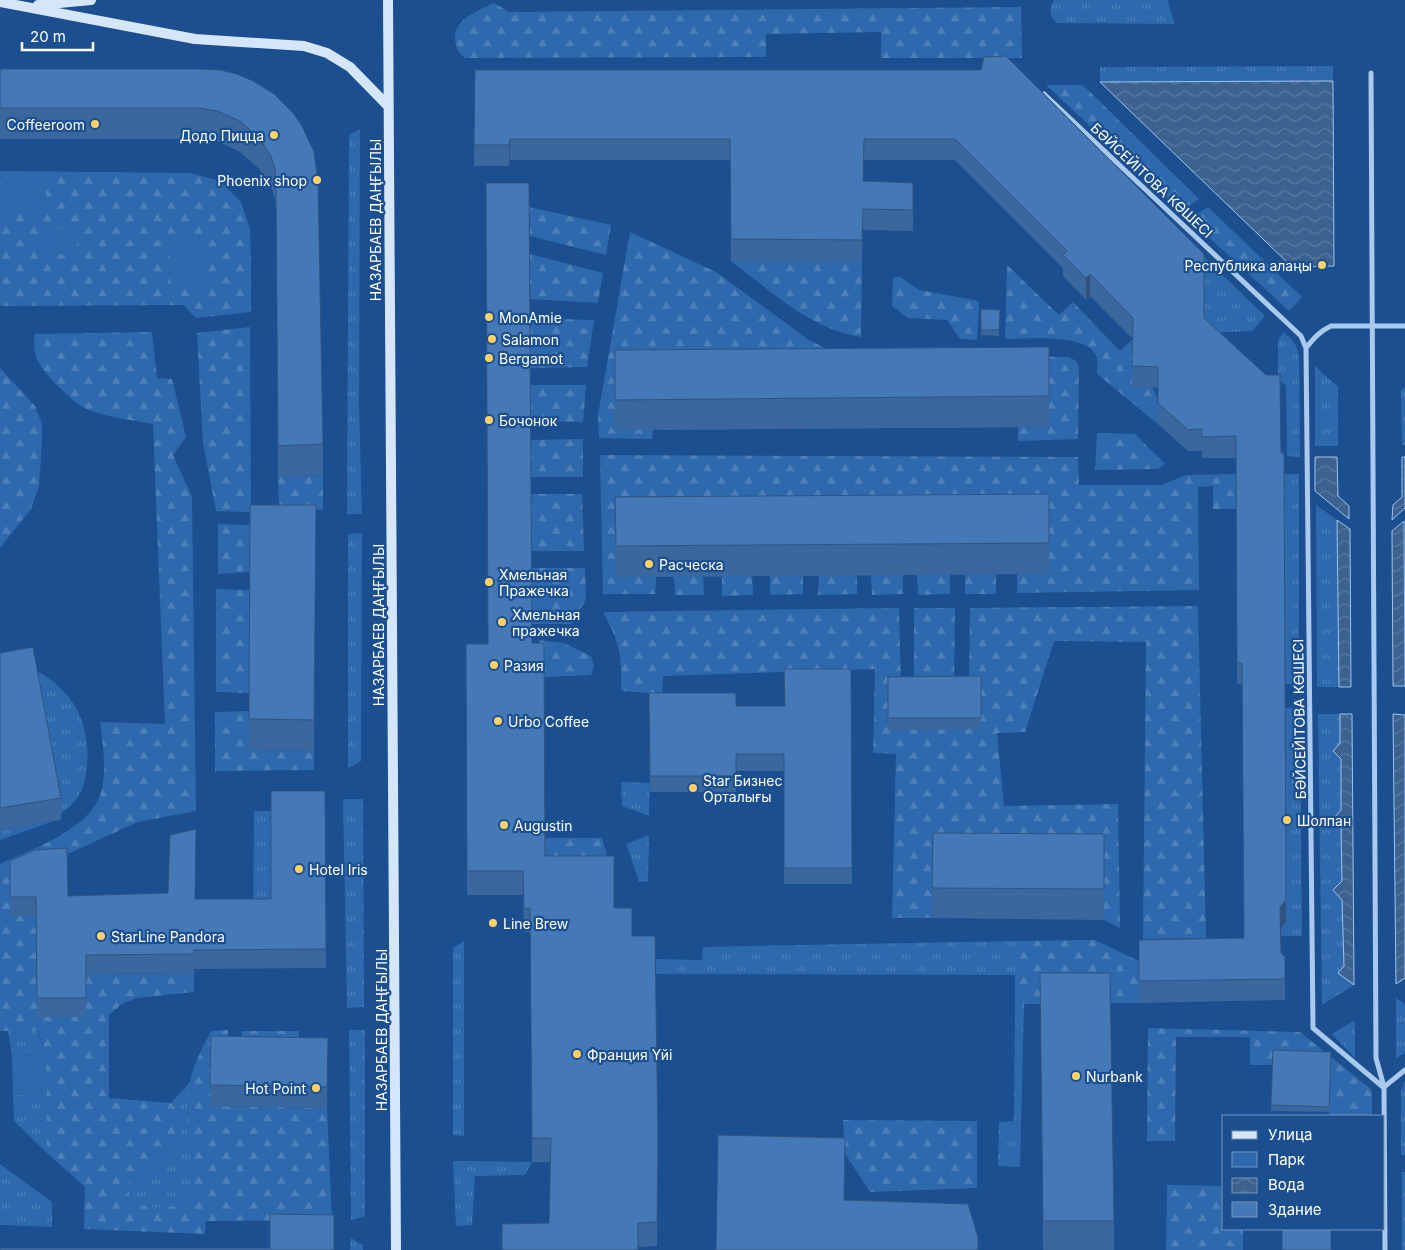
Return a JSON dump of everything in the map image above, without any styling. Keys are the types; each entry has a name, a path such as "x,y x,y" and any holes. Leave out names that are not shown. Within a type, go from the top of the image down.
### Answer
{"main road":[{"path":"28,6 52,0"},
{"path":"0,10 91,0"},
{"name":"НАЗАРБАЕВ ДАҢҒЫЛЫ","path":"388,0 396,1250"},
{"path":"0,2 195,39 304,46 327,54 350,67 388,106"}],"street":[{"path":"1371,73 1376,1058 1384,1087 1384,1115"},
{"name":"БӘЙСЕЙІТОВА КӨШЕСІ","path":"1044,94 1301,336 1306,348 1313,1028 1384,1087"},
{"path":"1306,348 1323,329 1331,326 1405,326"},
{"path":"1384,1087 1405,1070"},
{"path":"1385,1230 1385,1250"}],"green space":[{"path":"1054,0 1168,0 1175,24 1057,23 1052,18 1051,12"},
{"path":"494,3 509,12 1021,7 1022,58 881,58 881,32 766,34 766,57 465,58 459,52 456,45 456,31 459,25 468,16"},
{"path":"1333,66 1333,81 1100,82 1100,67"},
{"path":"1046,85 1083,85 1199,199 1181,211"},
{"path":"360,129 359,404 362,514 347,514 349,135"},
{"path":"0,171 190,173 220,181 241,202 250,229 251,312 196,318 183,305 0,306 0,213 46,213 46,178 0,178"},
{"path":"0,178 46,178 46,213 0,213"},
{"path":"529,207 611,225 606,255 530,236"},
{"path":"1208,207 1302,297 1289,311 1189,219"},
{"path":"1162,216 1265,316 1252,331 1204,333"},
{"path":"77,228 77,254 39,254 39,229"},
{"path":"630,232 716,272 809,340 831,351 856,354 1069,357 1076,361 1079,367 1078,439 1018,441 1018,427 653,430 652,439 599,438 598,415"},
{"path":"203,239 206,286 171,288 169,240"},
{"path":"530,254 603,273 598,303 530,299"},
{"path":"731,261 862,261 861,337 842,333 808,317 776,296"},
{"path":"1007,265 1059,315 1073,302 1120,351 1133,339 1158,400 1158,424 1097,374 1097,358 1092,350 1083,344 1041,338 1005,339"},
{"path":"893,277 900,277 919,290 979,301 977,340 960,339 947,320 908,318 892,306"},
{"path":"530,318 594,320 587,367 530,368"},
{"path":"250,327 251,512 216,511 203,443 197,333"},
{"path":"152,332 157,378 172,379 186,437 173,455 192,497 196,811 138,822 10,880 10,916 36,916 86,974 194,973 194,992 137,998 122,1004 109,1015 109,1098 171,1103 180,1113 177,1138 172,1151 161,1162 129,1178 128,1189 130,1197 141,1205 157,1208 184,1205 191,1199 194,1189 187,1121 190,1081 196,1061 211,1031 228,1030 228,1058 210,1106 327,1108 332,1220 206,1221 205,1234 84,1229 85,1187 47,1153 46,1055 38,1031 0,1031 0,864 40,846 67,831 89,813 97,802 101,793 104,774 100,722 165,724 153,424 99,413 75,402 44,371 35,350 35,334"},
{"path":"1284,332 1296,346 1299,357 1300,457 1287,456 1286,386 1278,379 1278,340"},
{"path":"1315,366 1338,387 1338,446 1315,446"},
{"path":"0,368 35,406 42,424 42,442 39,486 31,509 0,548"},
{"path":"530,385 586,385 583,422 530,421"},
{"path":"1405,387 1405,445 1402,445 1401,390"},
{"path":"1097,433 1135,434 1165,464 1158,469 1095,470"},
{"path":"583,439 583,477 530,477 530,440"},
{"path":"600,455 1078,457 1079,485 1161,485 1186,475 1236,474 1236,509 1213,509 1213,486 1198,487 1199,590 1017,593 1017,574 656,577 655,594 603,594"},
{"path":"1284,474 1299,474 1299,684 1285,684"},
{"path":"323,475 323,510 279,509 278,477"},
{"path":"531,494 582,494 584,551 531,551"},
{"path":"1316,505 1337,520 1339,687 1317,687"},
{"path":"218,524 316,527 316,535 250,572 218,574"},
{"path":"362,533 361,761 348,768 348,534"},
{"path":"531,568 585,568 586,599 572,624 531,624"},
{"path":"950,574 950,594 918,595 917,575"},
{"path":"965,574 996,574 996,594 965,594"},
{"path":"803,575 803,594 770,595 770,576"},
{"path":"819,575 857,575 857,594 818,595"},
{"path":"871,575 903,575 903,594 872,595"},
{"path":"674,576 703,576 704,595 675,595"},
{"path":"722,576 752,576 753,595 722,596"},
{"path":"216,589 249,590 249,693 216,692"},
{"path":"1198,606 1206,938 1143,939 1146,642 1054,641 1025,732 997,733 1004,806 1118,804 1120,928 1104,920 1104,865 932,918 892,918 896,754 873,753 875,669 663,676 662,694 621,691 619,650 603,612 899,608 901,688 888,729 981,729 981,688 969,687 970,608"},
{"path":"914,608 955,608 954,687 914,688"},
{"path":"539,640 564,643 591,656 594,666 591,675 544,677 539,667"},
{"path":"33,669 47,677 68,696 82,721 86,735 87,766 84,784 75,801 60,814"},
{"path":"1284,708 1300,708 1302,936 1280,936 1280,929 1285,921"},
{"path":"249,711 249,750 314,751 314,770 215,771 215,712"},
{"path":"1318,714 1340,714 1342,881 1333,890 1342,900 1344,966 1338,973 1354,985 1322,1005"},
{"path":"621,782 650,783 649,816 622,806"},
{"path":"343,799 363,799 364,1007 347,1008"},
{"path":"254,811 271,811 271,918 253,918"},
{"path":"54,821 0,840 0,830"},
{"path":"649,835 648,882 639,881 626,844"},
{"path":"545,838 602,838 614,880 545,880"},
{"path":"1095,940 1139,961 1139,1003 1015,1004 1015,941"},
{"path":"464,941 464,1136 453,1135 453,948"},
{"path":"1015,941 1015,975 655,974 655,959 702,960 703,947"},
{"path":"1396,998 1405,1004 1405,1053 1396,1058"},
{"path":"1015,1004 1024,1004 1020,1167 998,1166 999,1122 1014,1121"},
{"path":"1355,1020 1355,1058 1332,1034"},
{"path":"1148,1028 1300,1032 1372,1090 1372,1115 1329,1115 1330,1057 1272,1065 1250,1065 1250,1037 1176,1037 1175,1141 1147,1141"},
{"path":"349,1030 365,1030 365,1216 351,1220"},
{"path":"8,1031 37,1031 46,1055 12,1056"},
{"path":"242,1031 299,1031 299,1059 242,1058"},
{"path":"46,1055 47,1094 13,1095 12,1056"},
{"path":"1405,1080 1405,1155 1401,1155 1401,1091"},
{"path":"190,1082 187,1111 194,1189 191,1199 184,1205 157,1208 141,1205 130,1197 128,1189 129,1178 165,1160 180,1113 171,1103"},
{"path":"47,1094 47,1153 14,1121 13,1095"},
{"path":"843,1120 977,1121 977,1188 870,1192 845,1154"},
{"path":"453,1161 532,1162 525,1175 475,1176 472,1225 456,1226"},
{"path":"0,1164 52,1202 52,1227 0,1225"},
{"path":"1402,1172 1405,1172 1405,1250 1402,1250"},
{"path":"1167,1185 1222,1186 1222,1230 1243,1230 1243,1250 1166,1250"},
{"path":"351,1238 363,1245 363,1250 350,1250"}],"water":[{"path":"1333,81 1334,266 1292,267 1100,82"},
{"path":"1315,457 1337,457 1338,496 1349,506 1349,519 1315,491"},
{"path":"1402,457 1405,457 1405,508 1392,520 1393,505 1402,497"},
{"path":"1337,520 1350,529 1351,687 1339,687"},
{"path":"1404,521 1405,686 1393,686 1392,531"},
{"path":"1340,714 1352,714 1354,985 1338,973 1344,966 1342,900 1333,890 1342,881 1341,828 1333,819 1341,810 1341,759 1333,751 1340,743"},
{"path":"1393,714 1405,715 1405,978 1396,984"}],"building":[{"path":"1006,56 1204,254 1204,318 1266,375 1280,375 1281,453 1284,453 1286,900 1280,907 1281,953 1285,957 1285,979 1139,981 1139,940 1244,938 1242,663 1237,663 1236,436 1202,437 1202,429 1188,430 1158,403 1158,367 1132,366 1133,318 1090,274 1086,278 1063,255 1067,251 955,139 864,139 863,181 913,183 913,210 863,209 862,240 731,239 730,139 510,139 509,145 474,145 475,70 981,70 984,57"},
{"path":"0,69 220,70 237,74 253,81 274,94 293,113 302,126 314,152 318,182 323,444 278,446 276,182 271,156 259,138 240,121 217,111 199,108 0,108"},
{"path":"486,183 529,183 532,643 544,643 545,856 614,856 614,908 632,908 632,936 655,936 658,1140 657,1222 638,1223 638,1250 502,1250 502,1224 549,1223 551,1138 532,1138 530,908 524,909 523,871 467,871 466,644 488,644"},
{"path":"981,309 1000,310 999,330 981,330"},
{"path":"1049,347 1049,396 615,400 615,350"},
{"path":"1049,494 1049,543 616,546 615,497"},
{"path":"250,505 316,505 314,720 249,719"},
{"path":"33,647 61,798 0,808 0,653"},
{"name":"Star Бизнес Орталығы","path":"784,669 851,669 852,868 784,868 784,754 736,754 736,776 650,776 649,693 736,693 736,706 785,706"},
{"path":"981,676 981,718 888,718 888,677"},
{"path":"271,791 325,791 326,949 194,950 194,954 86,955 86,998 37,998 36,897 10,897 10,861 35,850 67,848 68,896 168,893 170,835 196,829 195,899 271,899"},
{"path":"933,833 1104,834 1104,889 932,888"},
{"name":"Nurbank","path":"1040,973 1110,973 1114,1221 1043,1221"},
{"path":"211,1036 328,1038 327,1087 210,1085"},
{"path":"1273,1050 1331,1052 1329,1107 1271,1105"},
{"path":"718,1135 845,1138 844,1200 968,1204 978,1237 978,1250 716,1250"},
{"path":"270,1214 334,1215 334,1250 0,1250 0,1248 270,1248"},
{"path":"1282,1230 1331,1230 1331,1250 1282,1250"}],"place":[{"name":"Coffeeroom","path":"95,124"},
{"name":"Додо Пицца","path":"274,135"},
{"name":"Phoenix shop","path":"317,180"},
{"name":"Республика алаңы","path":"1322,265"},
{"name":"MonAmie","path":"489,317"},
{"name":"Salamon","path":"492,339"},
{"name":"Bergamot","path":"489,358"},
{"name":"Бочонок","path":"489,420"},
{"name":"Расческа","path":"649,564"},
{"name":"Хмельная Пражечка","path":"489,582"},
{"name":"Хмельная пражечка","path":"502,622"},
{"name":"Разия","path":"494,665"},
{"name":"Urbo Coffee","path":"498,721"},
{"name":"Star Бизнес Орталығы","path":"693,788"},
{"name":"Шолпан","path":"1287,820"},
{"name":"Augustin","path":"504,825"},
{"name":"Hotel Iris","path":"299,869"},
{"name":"Line Brew","path":"493,923"},
{"name":"StarLine Pandora","path":"101,936"},
{"name":"Франция Үйі","path":"577,1054"},
{"name":"Nurbank","path":"1076,1076"},
{"name":"Hot Point","path":"316,1088"}]}
